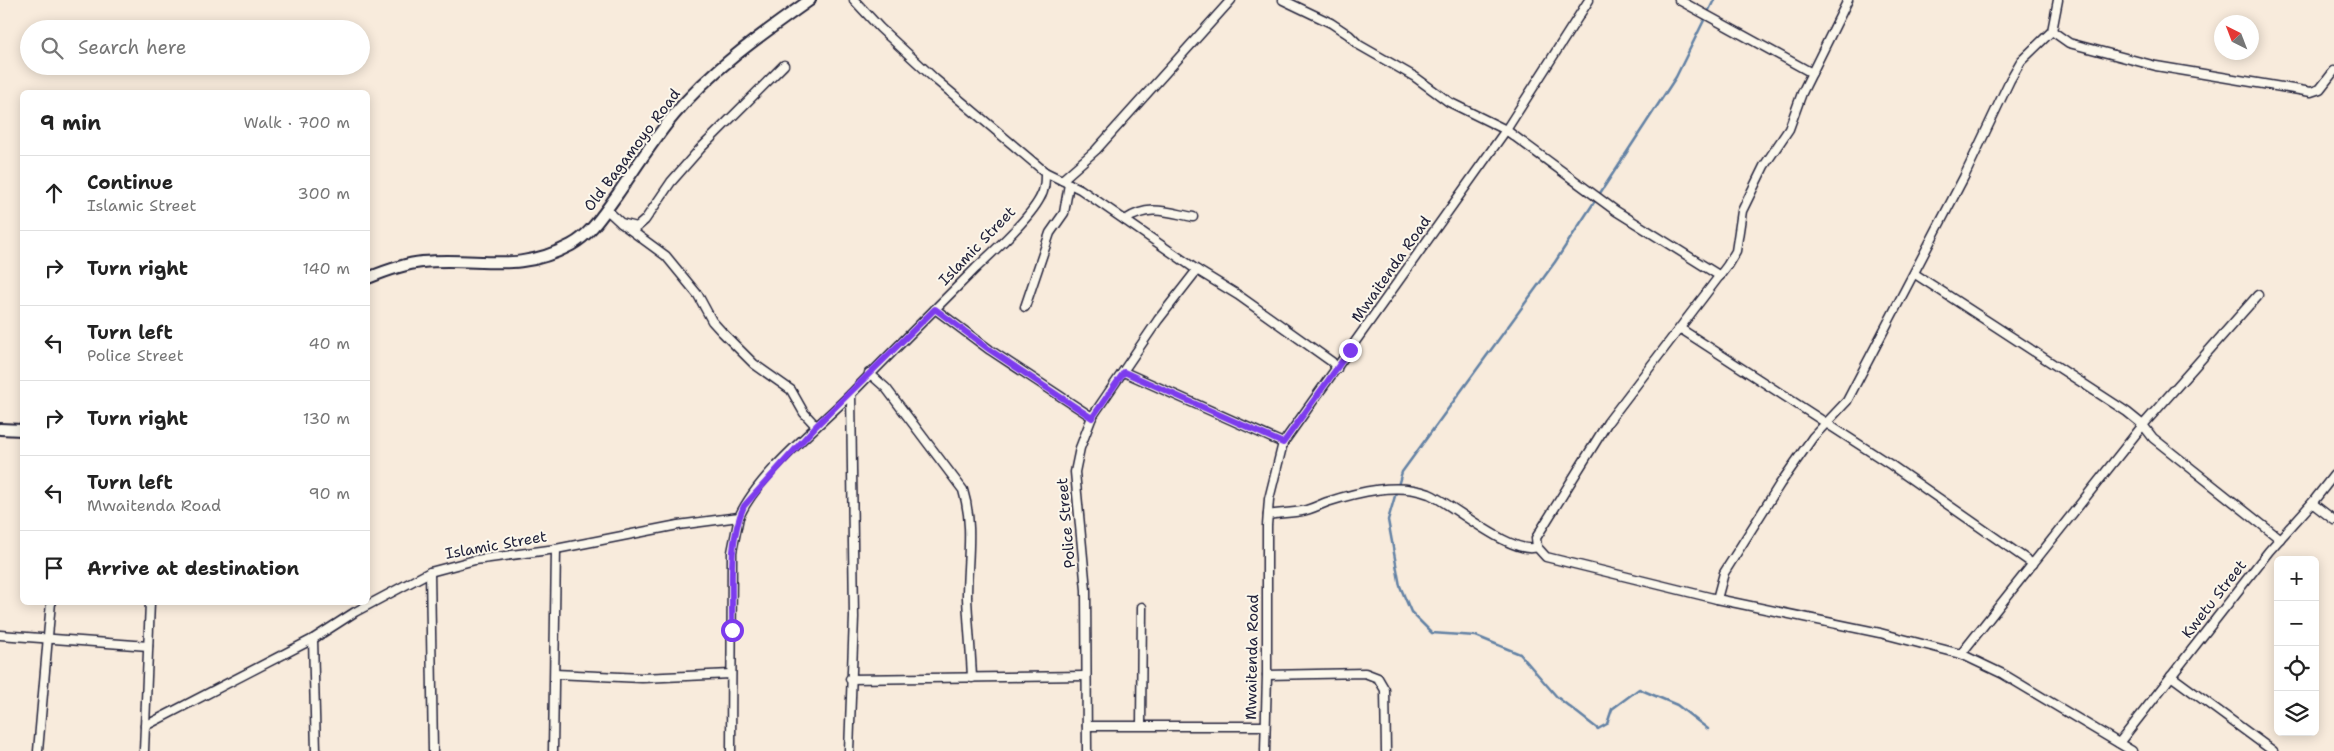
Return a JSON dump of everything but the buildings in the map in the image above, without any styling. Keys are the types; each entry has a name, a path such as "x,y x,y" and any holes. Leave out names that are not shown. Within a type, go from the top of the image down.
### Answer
{"street":[{"name":"Old Bagamoyo Road","path":"370,277 386,270 422,262 516,264 548,255 572,244 589,231 607,210 674,115 697,90 722,66 810,0"},
{"path":"854,0 880,28 935,79 1045,172 1066,182 1263,312 1332,362 1336,369"},
{"path":"1025,307 1050,233 1064,213 1066,182 1231,0"},
{"path":"1283,0 1332,23 1359,45 1415,77 1449,102 1506,130 1616,211 1720,276"},
{"name":"Mwaitenda Road","path":"1265,751 1268,515 1269,499 1283,443 1506,130 1589,0"},
{"path":"1679,0 1812,73"},
{"path":"1848,0 1812,73 1789,129 1764,166 1742,211 1736,251 1681,329 1649,366 1597,438 1536,538 1537,547 1546,557 1717,599 1880,633 1961,654 2003,674 2132,751"},
{"path":"1717,599 1724,573 1739,547 1802,452 1847,401 1915,274 1989,127 2010,80 2021,61 2052,31 2058,0"},
{"path":"2052,31 2069,44 2156,66 2311,92 2320,88 2334,71"},
{"path":"621,223 637,227 645,220 671,182 700,149 784,65"},
{"name":"Islamic Street","path":"731,751 732,552 739,518 744,506 759,486 816,426 851,394 869,373 935,309 1031,210 1040,198 1044,187 1045,172"},
{"path":"607,210 621,223 666,256 698,295 712,321 754,364 791,390 804,413 816,426"},
{"path":"1125,220 1137,212 1146,210 1193,217"},
{"name":"Police Street","path":"1087,751 1085,676 1086,590 1075,472 1080,448 1092,418 1158,320 1197,270"},
{"path":"1915,274 2127,412 2143,425 2153,438 2280,539"},
{"path":"1961,654 2143,425 2258,295"},
{"path":"935,309 990,350 1092,418"},
{"path":"1681,329 1891,465 2033,564"},
{"path":"1124,372 1283,443"},
{"path":"869,373 886,388 963,490 968,506 970,524 967,598 972,678"},
{"path":"849,751 850,680 854,617 851,394"},
{"path":"0,429 20,430"},
{"name":"Kwetu Street","path":"2119,743 2280,539 2334,475"},
{"path":"1268,515 1303,511 1333,500 1392,487 1413,490 1439,499 1492,534 1524,547 1533,549 1537,547"},
{"path":"2312,503 2334,520"},
{"name":"Islamic Street","path":"370,604 430,572 475,560 556,549 678,525 739,518"},
{"path":"553,751 556,549"},
{"path":"430,572 433,751"},
{"path":"38,751 51,605"},
{"path":"144,751 150,605"},
{"name":"Islamic Street","path":"145,726 313,639 367,605"},
{"path":"1141,725 1142,607"},
{"path":"0,634 148,646"},
{"path":"313,639 316,751"},
{"path":"1267,675 1365,673 1378,678 1385,690 1386,751"},
{"path":"555,674 642,678 731,674"},
{"path":"850,680 1085,676"},
{"path":"2171,676 2273,751"},
{"path":"1087,726 1265,726"}],"waterway":[{"path":"1708,729 1677,705 1639,689 1612,709 1607,724 1598,729 1557,697 1520,654 1476,636 1432,633 1411,612 1400,586 1388,520 1402,472 1555,262 1676,77 1714,0"}],"route":[{"path":"732,630 732,552 739,518 744,506 759,486 816,426 851,394 869,373 935,309 990,350 1092,418 1124,372 1283,443 1350,350"}]}
